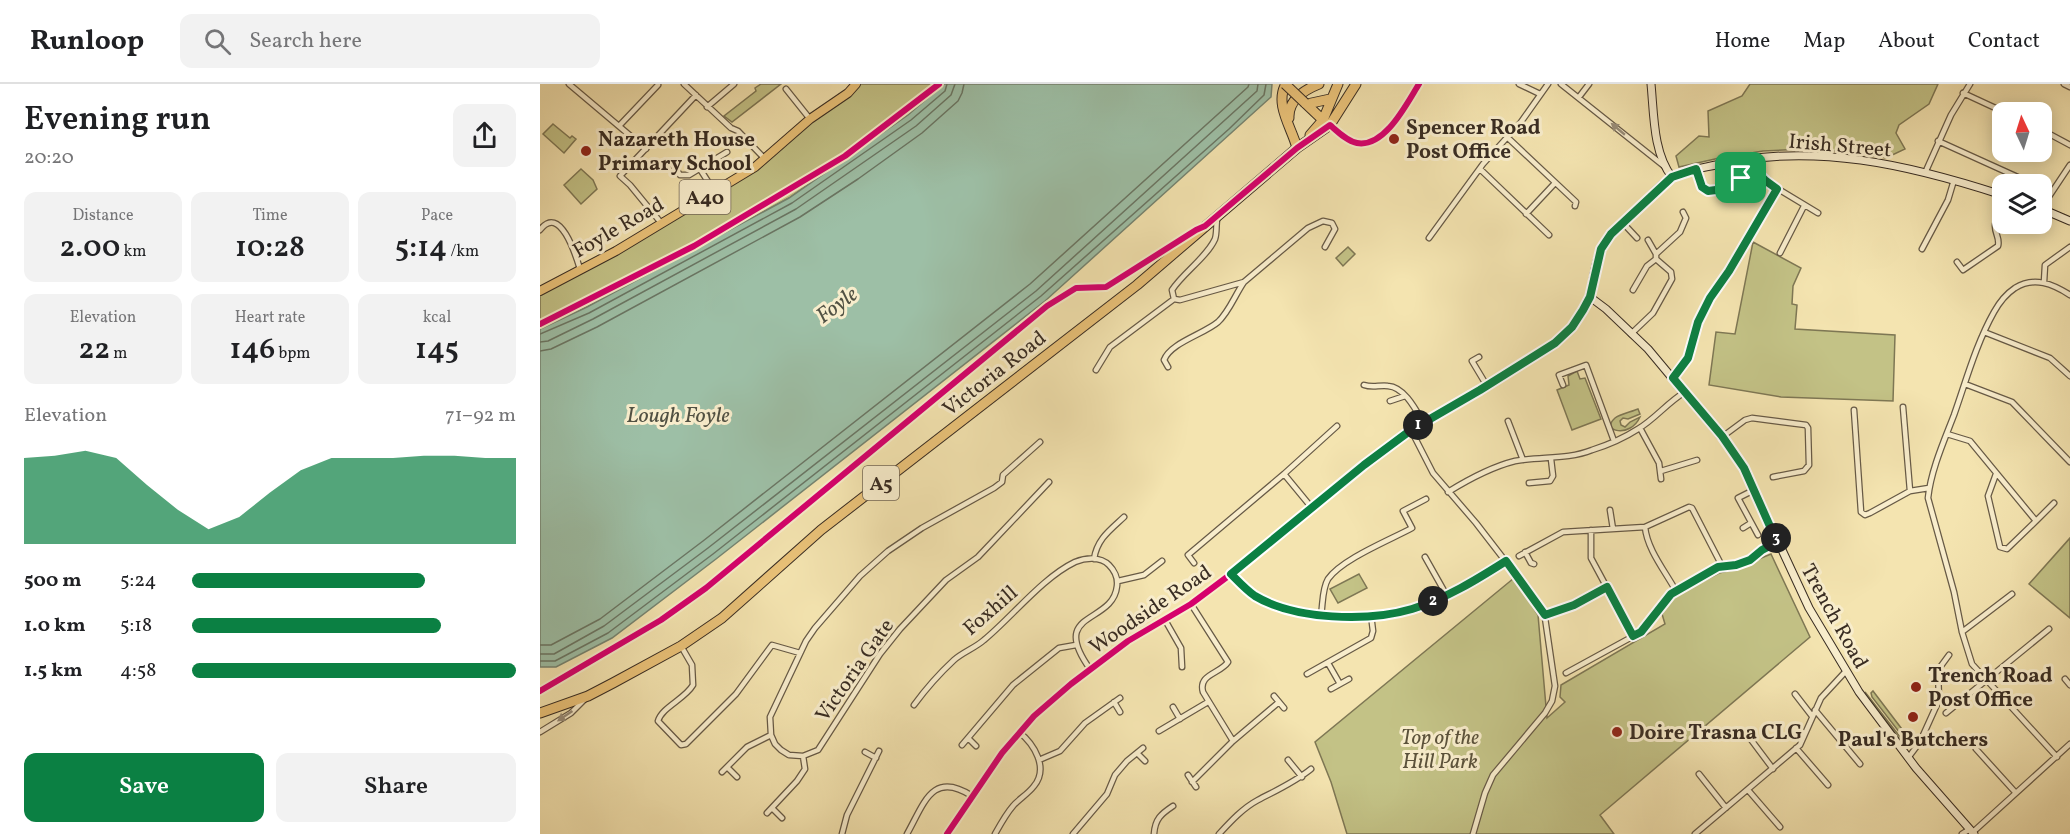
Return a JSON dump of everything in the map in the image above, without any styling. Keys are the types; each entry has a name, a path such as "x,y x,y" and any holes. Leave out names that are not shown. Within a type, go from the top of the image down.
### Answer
{"highway":[{"path":"1296,84 1304,100"},
{"path":"1289,123 1288,111 1304,100 1319,84"},
{"path":"1326,122 1330,99 1338,84"},
{"path":"1326,122 1356,84"},
{"path":"1297,148 1281,101 1283,85 1304,100 1326,122"},
{"path":"1304,100 1330,99"},
{"name":"Victoria Road","path":"540,712 588,696 681,646 722,618 821,530 1137,285 1308,140 1326,122"}],"main road":[{"name":"Foyle Road","path":"540,291 616,251 765,159 810,119 848,93 856,84"}],"street":[{"path":"569,84 646,149"},
{"path":"684,84 731,129 738,131 765,159"},
{"path":"707,107 734,84"},
{"path":"1326,122 1348,139 1359,143 1370,142 1387,131 1419,84"},
{"path":"1519,84 1540,94"},
{"path":"1429,237 1480,169 1521,122 1548,84"},
{"path":"1561,84 1664,166 1672,177 1611,234 1601,249 1590,297"},
{"path":"1579,97 1589,84"},
{"path":"1650,84 1664,166"},
{"path":"1925,172 1938,141 1970,84"},
{"path":"2064,84 2070,87"},
{"path":"619,126 658,85"},
{"path":"786,89 810,119"},
{"path":"1963,93 1992,106"},
{"path":"662,224 620,176 696,95"},
{"path":"2052,135 2070,145"},
{"path":"1508,137 1576,202 1575,207"},
{"path":"1938,141 2011,174"},
{"path":"1645,152 1659,146"},
{"path":"674,166 680,175 688,175 727,152"},
{"name":"Irish Street","path":"1672,177 1731,161 1807,154 1869,161 1925,172 1992,192"},
{"path":"2052,192 2070,165"},
{"path":"700,168 714,191"},
{"path":"1480,169 1549,235"},
{"path":"1696,169 1702,187 1708,191 1724,189 1756,171 1777,189 1818,213"},
{"path":"2065,175 2070,178"},
{"path":"1922,249 1948,200 1954,180"},
{"path":"1526,214 1555,183"},
{"path":"1673,378 1688,358 1698,322 1710,298 1734,263 1777,189"},
{"path":"1780,253 1804,206"},
{"path":"1633,290 1647,266 1680,232 1686,218 1683,212"},
{"path":"2052,213 2070,221"},
{"path":"1174,299 1172,290 1178,281 1215,238 1217,217"},
{"path":"1168,367 1164,360 1166,353 1217,323 1244,282 1308,228 1323,221 1332,223 1335,229 1325,247"},
{"path":"540,230 544,225 552,223 559,226 572,243 580,269"},
{"path":"1623,223 1637,238"},
{"path":"1957,262 1963,270 1998,246 1997,234"},
{"path":"1631,334 1653,313 1672,279 1671,272 1656,257 1648,240"},
{"path":"2044,282 2045,265 2070,247"},
{"path":"1096,370 1110,347 1174,299 1180,300 1244,282"},
{"path":"2056,757 1972,664 1930,508 1929,488 1984,332 1995,310 2012,290 2027,283 2053,284 2070,295"},
{"name":"Trench Road","path":"1590,297 1648,349 1722,436 1744,468 1809,608 1846,671 1871,710 1908,758 1973,832"},
{"name":"Woodside Road","path":"947,834 1002,753 1052,699 1128,641 1191,604 1411,430 1555,343 1572,327 1590,297"},
{"path":"1984,332 2050,358 2070,376"},
{"path":"1479,357 1472,361 1487,386"},
{"path":"1563,385 1559,375 1586,365 1614,441"},
{"path":"1965,384 2012,402 2070,462"},
{"path":"1364,385 1390,386 1399,389 1423,422"},
{"path":"1448,492 1484,472 1523,460 1551,459 1580,454 1614,441 1640,428 1685,392"},
{"path":"1390,401 1405,396"},
{"path":"1903,407 1910,491"},
{"path":"1854,410 1862,512 1870,513 1910,491 1929,488"},
{"path":"1722,436 1745,420 1752,418 1806,425 1809,465 1804,471 1773,477"},
{"path":"1508,421 1523,460"},
{"path":"1194,563 1188,555 1284,474 1336,426"},
{"path":"1640,428 1656,457 1661,479"},
{"path":"1411,430 1433,473 1506,561 1545,615 1555,686 1552,701 1545,713 1493,775 1473,834"},
{"path":"1947,434 1970,441 2036,521"},
{"path":"767,813 805,769 803,756 789,755 775,744 771,735 770,717 814,628 873,563 922,528 994,488 1002,482 1003,475 1040,442"},
{"path":"1528,483 1550,481 1553,476 1551,459"},
{"path":"1661,471 1697,460"},
{"path":"1284,474 1312,508"},
{"path":"1996,474 1988,496 2000,546 2007,549 2054,503"},
{"name":"Victoria Gate","path":"803,756 818,750 880,654 900,629 946,580 978,557 1048,482"},
{"path":"1754,490 1738,498 1758,535"},
{"path":"1321,615 1324,588 1329,579 1351,560 1412,528 1403,511 1426,499"},
{"path":"1519,556 1563,532 1645,527 1689,507 1692,508 1722,566"},
{"path":"1610,510 1613,529"},
{"path":"1090,669 1082,659 1076,645 1077,631 1085,619 1108,606 1116,595 1118,581 1110,566 1103,560 1094,559 1097,545 1124,518"},
{"path":"1743,528 1751,523"},
{"path":"1645,527 1646,535 1676,591"},
{"path":"1591,530 1591,558 1633,636"},
{"path":"1566,673 1641,632 1667,598 1676,591 1722,566 1744,563 1777,542"},
{"path":"1525,552 1534,564"},
{"path":"1425,556 1447,596"},
{"name":"Foxhill","path":"912,695 916,703 955,659 983,641 1055,575 1073,563 1084,559 1094,559"},
{"path":"1118,581 1144,575 1162,561"},
{"path":"1231,574 1254,595 1276,606 1321,615 1371,615 1411,609 1447,596 1506,561"},
{"path":"1545,615 1574,605 1607,587"},
{"path":"1962,632 2012,594"},
{"path":"1191,604 1228,662 1225,667 1202,682 1203,692 1233,741"},
{"path":"1307,674 1371,638 1373,631 1371,615"},
{"path":"1165,620 1181,648 1182,667"},
{"path":"1946,713 2049,629"},
{"path":"681,646 692,665 693,685 678,702 662,713 658,721 681,745 686,744 736,694 772,645 800,653"},
{"path":"962,745 1013,685 1059,648 1076,645"},
{"path":"1908,758 1920,742 1939,700 1938,670 1949,655"},
{"path":"1570,661 1574,669"},
{"path":"1328,663 1340,684"},
{"path":"1695,834 1800,745 1821,698 1846,671"},
{"path":"1331,689 1349,679"},
{"path":"2065,679 2070,685"},
{"path":"1795,694 1812,716"},
{"path":"540,732 571,713 588,696"},
{"path":"1274,696 1284,708"},
{"path":"1039,760 1060,751 1084,723 1120,698"},
{"path":"1114,702 1120,712"},
{"path":"1159,732 1209,702"},
{"path":"1192,782 1233,741 1279,702"},
{"path":"1173,707 1180,719"},
{"path":"1815,710 1860,764"},
{"path":"995,834 1012,806 1035,786 1038,780 1039,760 1030,744 1019,732"},
{"path":"1746,733 1773,769"},
{"path":"722,772 747,747 771,735"},
{"path":"968,738 976,746"},
{"path":"1962,834 1973,832 2070,744"},
{"path":"1073,834 1107,794 1115,774 1143,748"},
{"path":"1796,748 1828,785"},
{"path":"1976,749 2015,792"},
{"path":"842,834 847,815 879,751"},
{"path":"865,752 876,758"},
{"path":"1137,753 1145,761"},
{"path":"1288,760 1302,777"},
{"path":"727,767 737,777"},
{"path":"1219,834 1233,819 1257,801 1302,777 1311,769"},
{"path":"1699,774 1726,808"},
{"path":"1188,775 1196,787"},
{"path":"907,834 928,797 938,788 955,787 972,796"},
{"path":"1748,790 1780,827"},
{"path":"1154,834 1155,823 1169,806"},
{"path":"772,808 782,818"},
{"path":"1702,828 1706,834"}],"green space":[{"path":"761,84 781,84 732,122 724,116 756,91 755,88"},
{"path":"856,84 930,84 939,88 908,115 789,198 587,307 540,329 540,291 755,167"},
{"path":"1750,84 1938,84 1929,104 1899,125 1896,133 1905,149 1886,158 1807,149 1763,151 1679,167 1676,156 1699,136 1709,137 1708,111 1742,96"},
{"path":"553,124 570,138 572,136 576,139 564,153 543,134"},
{"path":"581,169 593,180 597,189 581,204 564,185"},
{"path":"1753,242 1801,268 1793,286 1792,304 1797,305 1795,329 1895,335 1893,401 1781,397 1709,385 1716,332 1735,334"},
{"path":"1348,247 1355,254 1343,266 1336,258"},
{"path":"1577,371 1580,379 1585,378 1601,419 1572,430 1557,390 1569,385 1568,376"},
{"path":"1638,409 1640,414 1628,419 1623,418 1620,421 1625,427 1640,417 1630,428 1618,431 1611,426 1615,418"},
{"path":"2070,538 2070,618 2029,584"},
{"name":"Top of the Hill Park","path":"1771,554 1810,637 1600,815 1614,834 1347,834 1331,782 1315,742 1514,578 1538,615 1547,718 1565,702 1560,697 1561,685 1665,624 1662,614 1672,597 1719,573"},
{"path":"1359,574 1367,588 1338,603 1330,589"},
{"path":"1873,691 1908,737 1912,733 1910,746 1872,697"},
{"path":"1865,692 1908,747 1905,747"}],"water":[{"name":"Lough Foyle","path":"944,84 1272,84 1271,97 1045,301 612,638 556,667 540,667 540,329 587,307 789,198 908,115"}],"cycle path":[{"path":"540,324 694,246 845,156 939,84"},
{"path":"540,691 661,620 706,588 1047,306 1076,288 1106,287 1205,226 1297,148 1330,125 1353,142 1367,143 1377,139 1394,122 1419,84"},
{"path":"947,834 1002,753 1034,716 1071,684 1128,641 1191,604 1411,430 1555,343 1571,327 1590,297 1601,249 1611,234 1672,177"}],"place":[{"name":"Spencer Road Post Office","path":"1394,139"},
{"name":"Nazareth House Primary School","path":"586,151"},
{"name":"Trench Road Post Office","path":"1916,687"},
{"name":"Paul's Butchers","path":"1913,717"},
{"name":"Doire Trasna CLG","path":"1617,732"}],"route":[{"path":"1696,169 1702,187 1708,191 1724,189 1741,178 1756,171 1777,189 1729,271 1710,298 1698,322 1688,358 1673,378 1722,436 1744,468 1777,542 1744,563 1718,567 1671,594 1641,632 1633,636 1607,587 1574,605 1545,615 1506,561 1447,596 1411,609 1354,616 1321,615 1276,606 1254,595 1231,574 1364,465 1411,430 1555,343 1572,327 1590,297 1604,242 1672,177 1696,169"}],"water label":[{"name":"Foyle","path":"836,304"}]}
